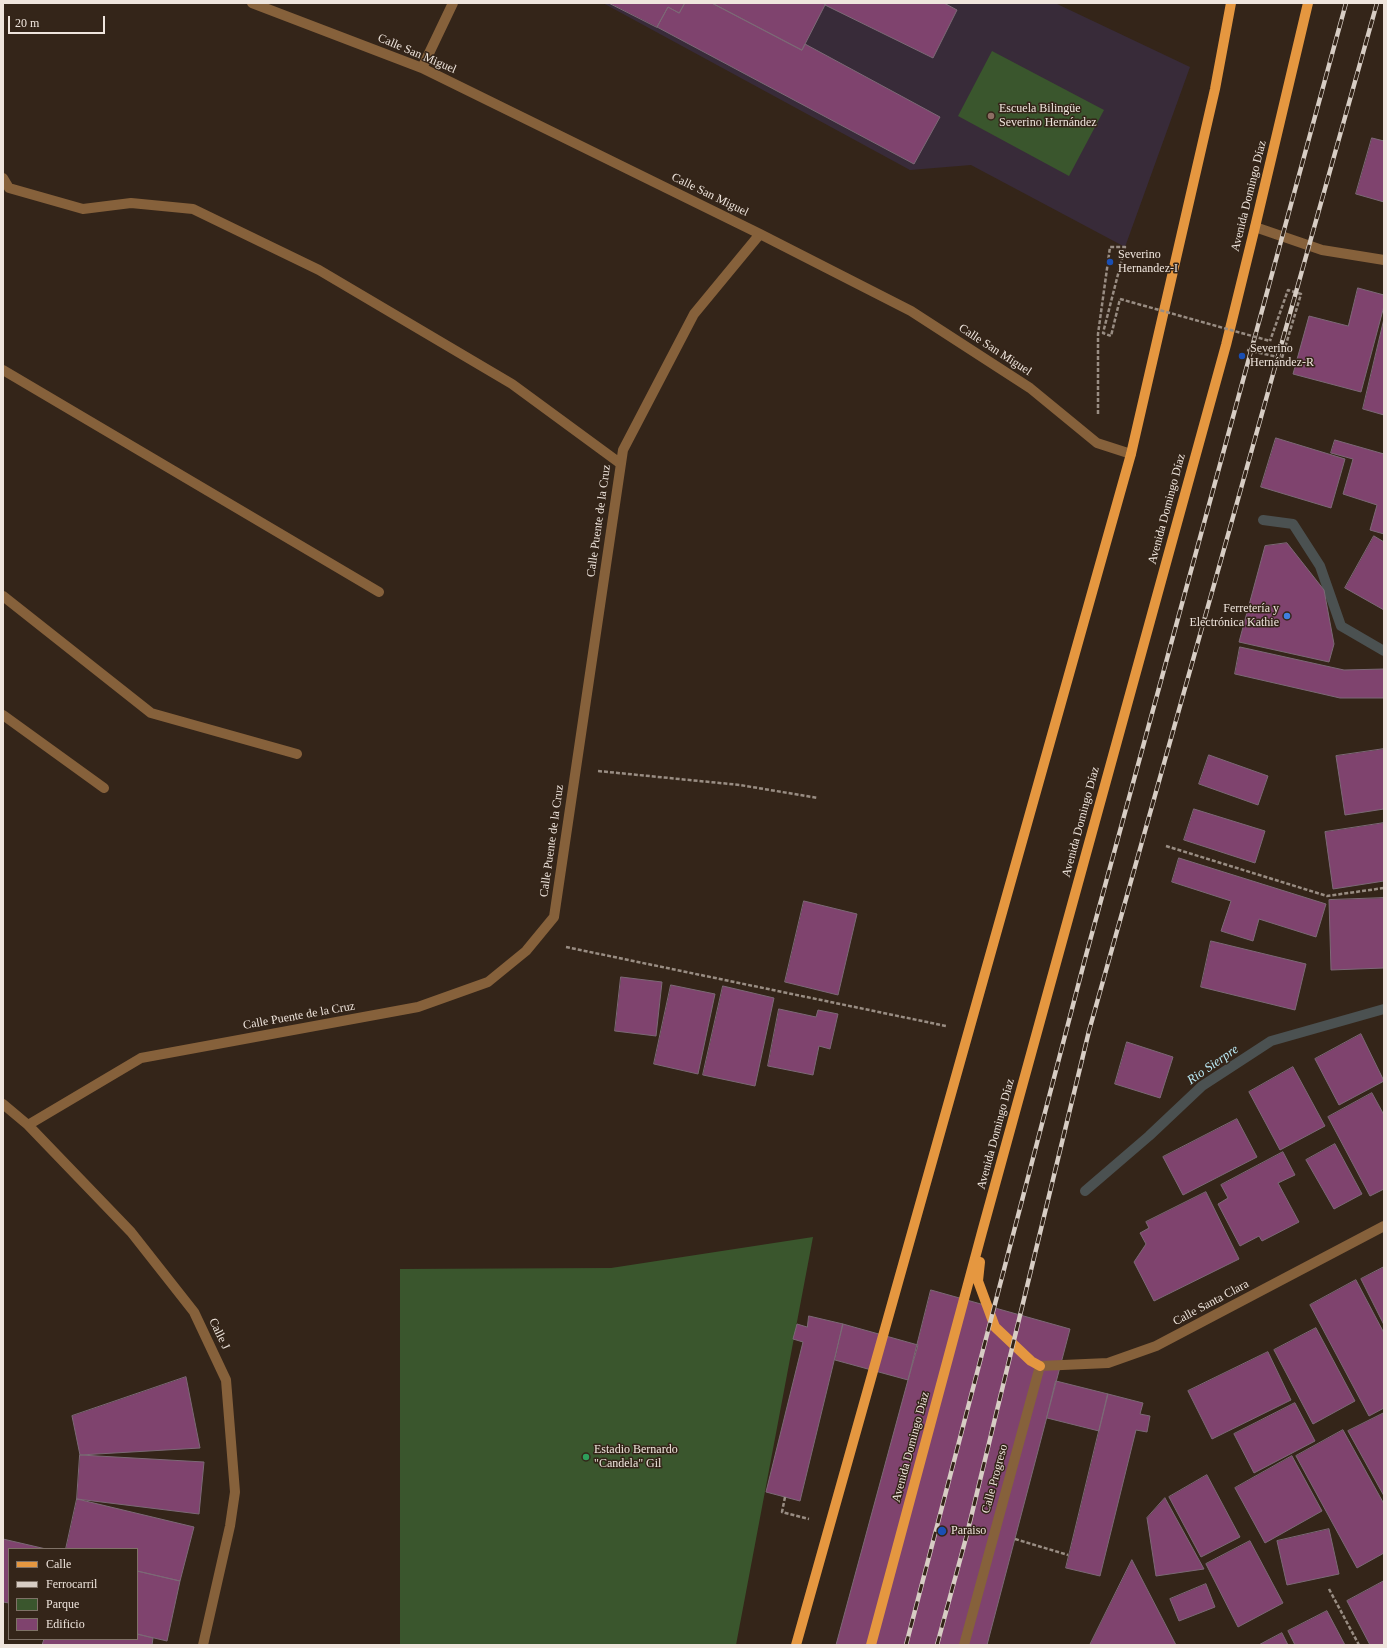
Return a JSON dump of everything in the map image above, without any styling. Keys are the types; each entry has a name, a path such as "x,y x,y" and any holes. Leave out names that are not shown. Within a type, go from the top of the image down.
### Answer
{"main road":[{"path":"796,1645 1131,454 1213,96 1231,3"},
{"name":"Avenida Domingo Díaz","path":"871,1645 982,1232 1226,345 1308,3"},
{"path":"982,1232 978,1281 995,1327 1031,1361 1040,1366"}],"street":[{"name":"Calle San Miguel","path":"252,3 422,68 760,234 911,311 1030,388 1097,443 1131,454"},
{"path":"422,68 453,3"},
{"path":"3,178 9,188 83,209 131,203 193,209 319,270 512,384 621,464"},
{"path":"1255,227 1322,250 1384,260"},
{"name":"Calle Puente de la Cruz","path":"28,1125 141,1058 418,1007 488,982 526,951 554,916 623,450 694,314 760,234"},
{"path":"3,370 379,592"},
{"path":"3,596 152,714 297,754"},
{"path":"3,715 104,788"},
{"name":"Calle J","path":"3,1104 28,1125 130,1232 194,1312 226,1380 235,1492 230,1526 203,1645"},
{"name":"Calle Santa Clara","path":"1040,1366 1108,1363 1156,1346 1384,1226"},
{"name":"Calle Progreso","path":"964,1645 1040,1366"}],"path":[{"path":"1097,443 1098,334 1110,247 1125,247 1103,334 1111,336 1120,299 1270,341 1288,290 1301,294 1282,358 1226,345"},
{"path":"598,771 740,785 818,798"},
{"path":"1166,846 1327,896 1384,888"},
{"path":"566,947 946,1026"},
{"path":"785,1497 782,1512 829,1524"},
{"path":"994,1533 1068,1555"},
{"path":"1329,1590 1359,1645"}],"shaded area":[{"name":"Escuela Bilingüe Severino Hernández","path":"603,3 1055,3 1190,67 1125,247 971,165 910,170"}],"green space":[{"path":"992,51 1104,110 1069,176 958,116"},
{"name":"Estadio Bernardo \"Candela\" Gil","path":"813,1237 736,1645 400,1645 400,1269 611,1268"}],"building":[{"path":"609,3 685,3 679,13 668,7 657,27"},
{"path":"685,3 712,3 802,50 805,44 940,117 914,164 657,27 668,7 679,13"},
{"path":"712,3 826,3 802,50"},
{"path":"826,3 944,3 957,10 933,58 825,5"},
{"path":"1372,138 1384,141 1384,202 1356,194"},
{"path":"1358,288 1384,295 1384,306 1361,392 1293,374 1309,316 1348,326"},
{"path":"1384,319 1384,415 1363,409"},
{"path":"1276,438 1345,459 1331,508 1261,487"},
{"path":"1335,440 1384,454 1384,534 1370,530 1377,505 1343,494 1353,459 1331,453"},
{"path":"1374,536 1384,542 1384,610 1345,588"},
{"name":"Ferretería y Electrónica Kathie","path":"1287,543 1324,590 1334,644 1329,662 1239,642 1265,546"},
{"path":"1240,647 1344,670 1384,669 1384,698 1340,698 1235,674"},
{"path":"1384,749 1384,809 1345,815 1336,756"},
{"path":"1209,755 1268,776 1258,805 1199,784"},
{"path":"1194,809 1265,831 1255,863 1184,840"},
{"path":"1384,823 1384,881 1333,889 1325,832"},
{"path":"1179,858 1326,904 1316,937 1259,919 1253,941 1221,931 1231,901 1172,882"},
{"path":"1384,898 1384,968 1331,970 1329,900"},
{"path":"804,901 857,914 838,995 785,982"},
{"path":"1211,941 1306,964 1295,1010 1201,987"},
{"path":"621,977 662,982 656,1036 615,1031"},
{"path":"671,985 715,994 698,1074 654,1064"},
{"path":"723,986 774,998 755,1086 703,1075"},
{"path":"779,1009 816,1017 818,1010 838,1014 830,1049 819,1046 813,1075 768,1066"},
{"path":"1361,1034 1384,1081 1339,1105 1315,1059"},
{"path":"1127,1042 1173,1057 1160,1098 1115,1084"},
{"path":"1293,1067 1325,1126 1280,1150 1249,1092"},
{"path":"1372,1093 1384,1115 1384,1189 1370,1196 1328,1117"},
{"path":"1237,1119 1257,1157 1183,1195 1163,1157"},
{"path":"1335,1144 1362,1194 1334,1209 1306,1160"},
{"path":"1283,1152 1295,1175 1278,1183 1299,1222 1262,1241 1259,1236 1240,1246 1218,1204 1228,1198 1221,1185"},
{"path":"1206,1192 1239,1259 1154,1301 1134,1262 1146,1244 1140,1233 1149,1228 1146,1222"},
{"path":"1384,1267 1384,1325 1361,1279"},
{"path":"1356,1280 1384,1333 1384,1408 1369,1416 1310,1305"},
{"name":"Paraiso","path":"931,1290 1070,1329 987,1645 836,1645 908,1380"},
{"path":"809,1316 843,1324 800,1501 766,1492 803,1342 793,1339 797,1324 807,1327"},
{"path":"843,1324 918,1345 908,1380 835,1360"},
{"path":"1316,1328 1355,1401 1313,1424 1274,1350"},
{"path":"1268,1352 1291,1400 1212,1439 1188,1391"},
{"path":"186,1377 200,1448 80,1455 72,1416"},
{"path":"1056,1381 1108,1394 1099,1431 1047,1418"},
{"path":"1108,1394 1143,1403 1140,1414 1150,1416 1147,1432 1136,1430 1100,1576 1066,1568"},
{"path":"1295,1403 1315,1441 1254,1473 1234,1434"},
{"path":"1384,1413 1384,1496 1348,1431"},
{"path":"1343,1430 1384,1504 1384,1553 1357,1568 1296,1456"},
{"path":"80,1455 204,1462 199,1514 77,1499"},
{"path":"1292,1456 1322,1511 1265,1543 1235,1488"},
{"path":"1207,1475 1240,1537 1201,1557 1169,1497"},
{"path":"1165,1498 1204,1569 1156,1576 1147,1518"},
{"path":"77,1499 194,1527 180,1581 138,1571 138,1548 66,1548"},
{"path":"1329,1529 1339,1574 1287,1585 1277,1541"},
{"path":"3,1539 42,1548 8,1548 8,1603 3,1602"},
{"path":"1250,1541 1283,1603 1238,1627 1206,1564"},
{"path":"1132,1560 1176,1645 1090,1645"},
{"path":"138,1571 180,1581 167,1641 138,1634"},
{"path":"1384,1581 1384,1645 1370,1645 1347,1601"},
{"path":"1206,1584 1215,1607 1179,1621 1170,1599"},
{"path":"1327,1611 1345,1645 1295,1645 1288,1631"},
{"path":"1282,1633 1288,1645 1259,1645"},
{"path":"138,1634 153,1638 152,1645 42,1645 44,1640 138,1640"}],"waterway":[{"path":"1263,520 1293,524 1320,566 1341,626 1384,651"},
{"name":"Rio Sierpre","path":"1085,1191 1149,1136 1202,1086 1271,1041 1384,1009"}],"railway":[{"path":"906,1645 1085,959 1346,3"},
{"path":"937,1645 966,1538 1089,1031 1377,3"}],"place":[{"name":"Escuela Bilingüe Severino Hernández","path":"991,116"},
{"name":"Severino Hernandez-I","path":"1110,262"},
{"name":"Severino Hernández-R","path":"1242,356"},
{"name":"Ferretería y Electrónica Kathie","path":"1287,616"},
{"name":"Estadio Bernardo \"Candela\" Gil","path":"586,1457"},
{"name":"Paraiso","path":"942,1531"}]}
